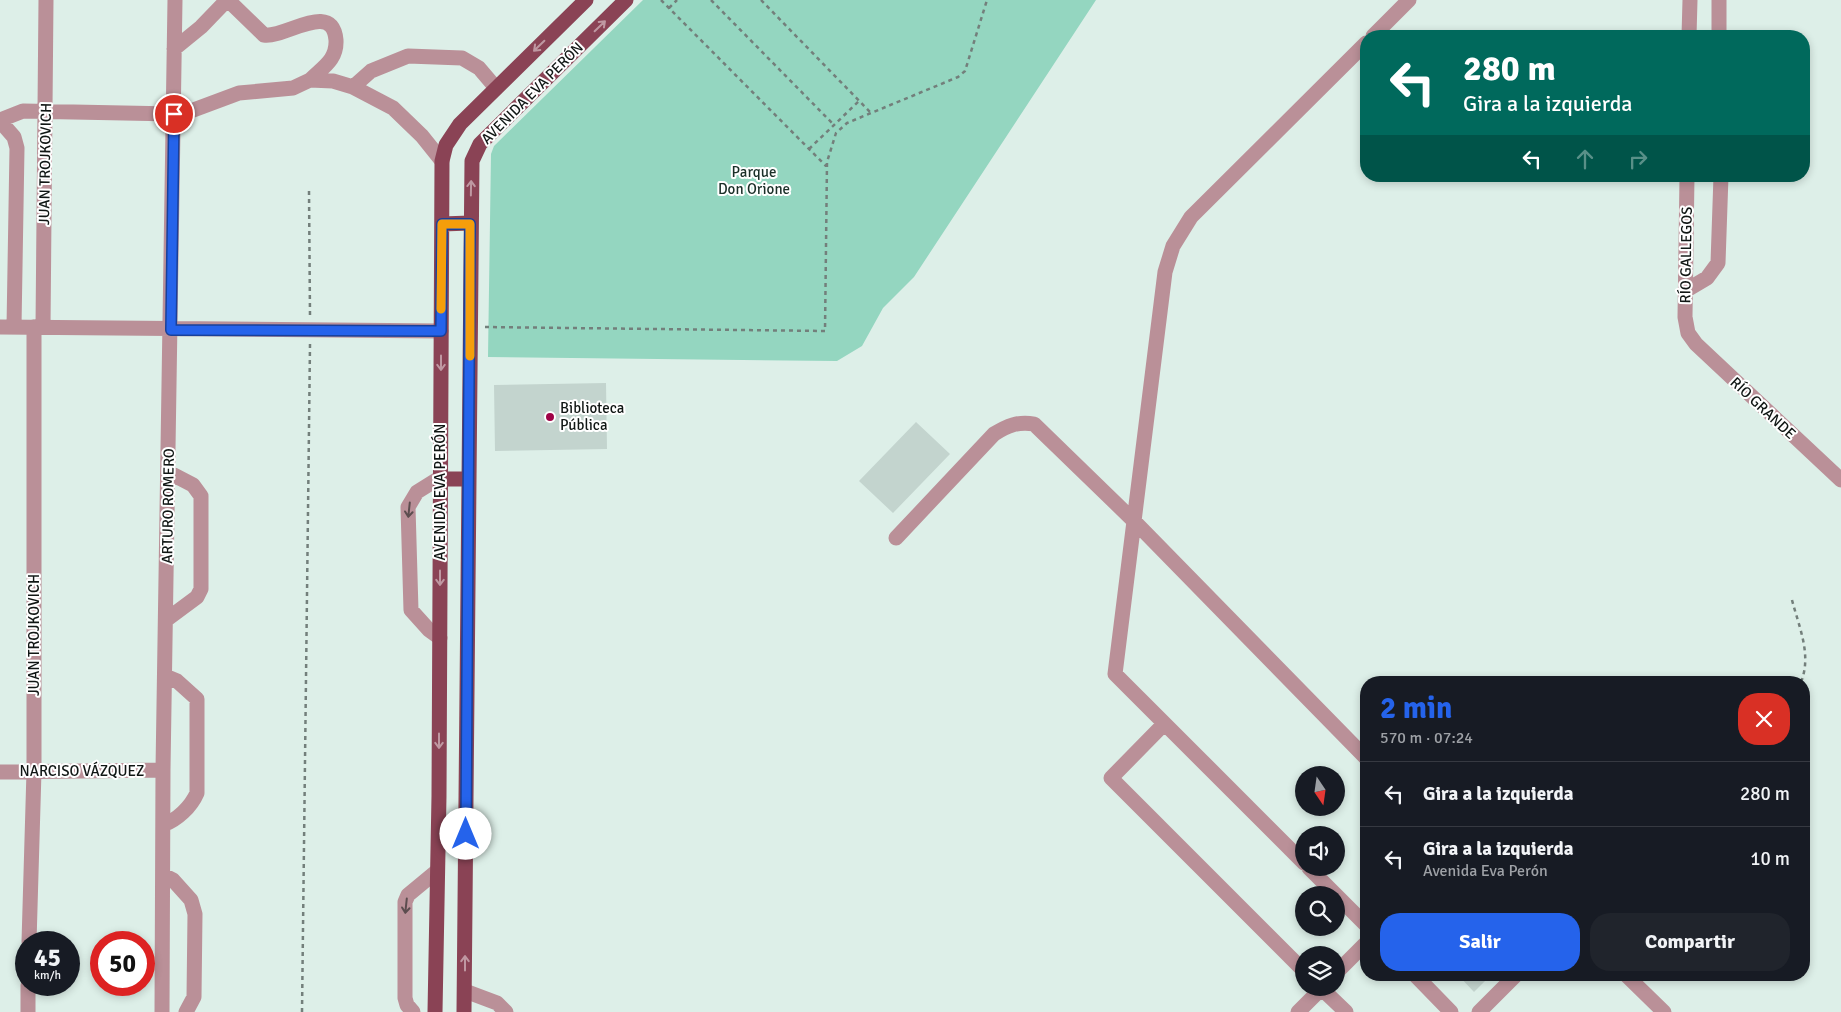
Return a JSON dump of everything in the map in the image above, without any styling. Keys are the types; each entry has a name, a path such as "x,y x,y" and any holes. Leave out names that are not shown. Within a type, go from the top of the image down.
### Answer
{"main road":[{"name":"AVENIDA EVA PERÓN","path":"435,1012 439,796 442,161 451,135 586,0"},
{"name":"AVENIDA EVA PERÓN","path":"464,1012 472,161 474,152 626,0"},
{"path":"442,224 470,224"},
{"path":"440,478 469,479"},
{"path":"439,796 466,795"}],"street":[{"name":"JUAN TROJKOVICH","path":"29,931 34,771 39,327 46,112 46,0"},
{"name":"ARTURO ROMERO","path":"162,1012 163,770 175,0"},
{"path":"174,49 201,27 228,0 264,36 277,34 307,18 330,20 335,30 336,49 334,57 310,80 293,88 239,93 188,112 174,114 23,111 0,120 14,137 17,148 7,327 441,331"},
{"path":"1379,30 1409,0"},
{"path":"1689,30 1690,0"},
{"path":"1719,30 1720,0"},
{"path":"1295,854 1116,674 1165,272 1173,246 1192,217 1360,49"},
{"path":"353,87 371,71 408,56 462,58 479,68 496,88"},
{"path":"310,80 333,81 353,87 393,108 422,136 442,161"},
{"name":"RÍO GALLEGOS","path":"1687,182 1685,317 1688,333"},
{"path":"1685,291 1707,278 1715,270 1720,257 1721,182"},
{"name":"RÍO GRANDE","path":"1688,333 1696,344 1841,480"},
{"path":"896,538 994,434 1006,427 1025,422 1034,424 1134,521 1360,752"},
{"path":"166,620 197,597 201,589 201,496 194,485 168,472"},
{"path":"440,478 417,492 408,507 411,610 429,630 440,638"},
{"path":"163,825 174,821 194,800 197,793 196,699 178,681 165,676"},
{"path":"1164,724 1111,778 1295,961"},
{"name":"NARCISO VÁZQUEZ","path":"0,772 163,770"},
{"path":"413,1012 407,1005 405,998 405,902 413,890 437,871"},
{"path":"163,875 173,880 191,900 193,906 194,997 186,1012"},
{"path":"1316,876 1360,919"},
{"path":"1345,964 1360,949"},
{"path":"1421,981 1450,1011"},
{"path":"1480,1012 1510,981"},
{"path":"1632,981 1664,1012"},
{"path":"465,991 497,1003 506,1012"},
{"path":"28,996 28,1012"},
{"path":"1298,1012 1313,996"},
{"path":"1308,1012 1316,996"},
{"path":"1326,996 1346,1012"}],"path":[{"path":"661,0 827,167"},
{"path":"669,8 677,0"},
{"path":"711,0 834,125"},
{"path":"761,0 871,113"},
{"path":"470,327 825,331 827,167 832,141 838,130 847,122 958,77 965,71 987,0"},
{"path":"808,149 859,101"},
{"path":"302,1012 310,330 309,191"},
{"path":"1792,600 1806,654 1806,671 1804,676"}],"green space":[{"name":"Parque Don Orione","path":"643,0 1096,0 914,277 883,308 862,346 837,361 488,357 491,154 494,146"}],"building":[{"name":"Biblioteca Pública","path":"606,383 607,449 495,451 494,385"},
{"path":"916,422 950,454 893,513 859,481"},
{"path":"1464,981 1485,981 1474,992"}],"slow traffic":[{"path":"441,309 442,224 470,224 470,356"}],"place":[{"name":"Biblioteca Pública","path":"550,417"}],"route":[{"path":"174,114 171,330 441,331 442,224 470,224 466,834"}]}
